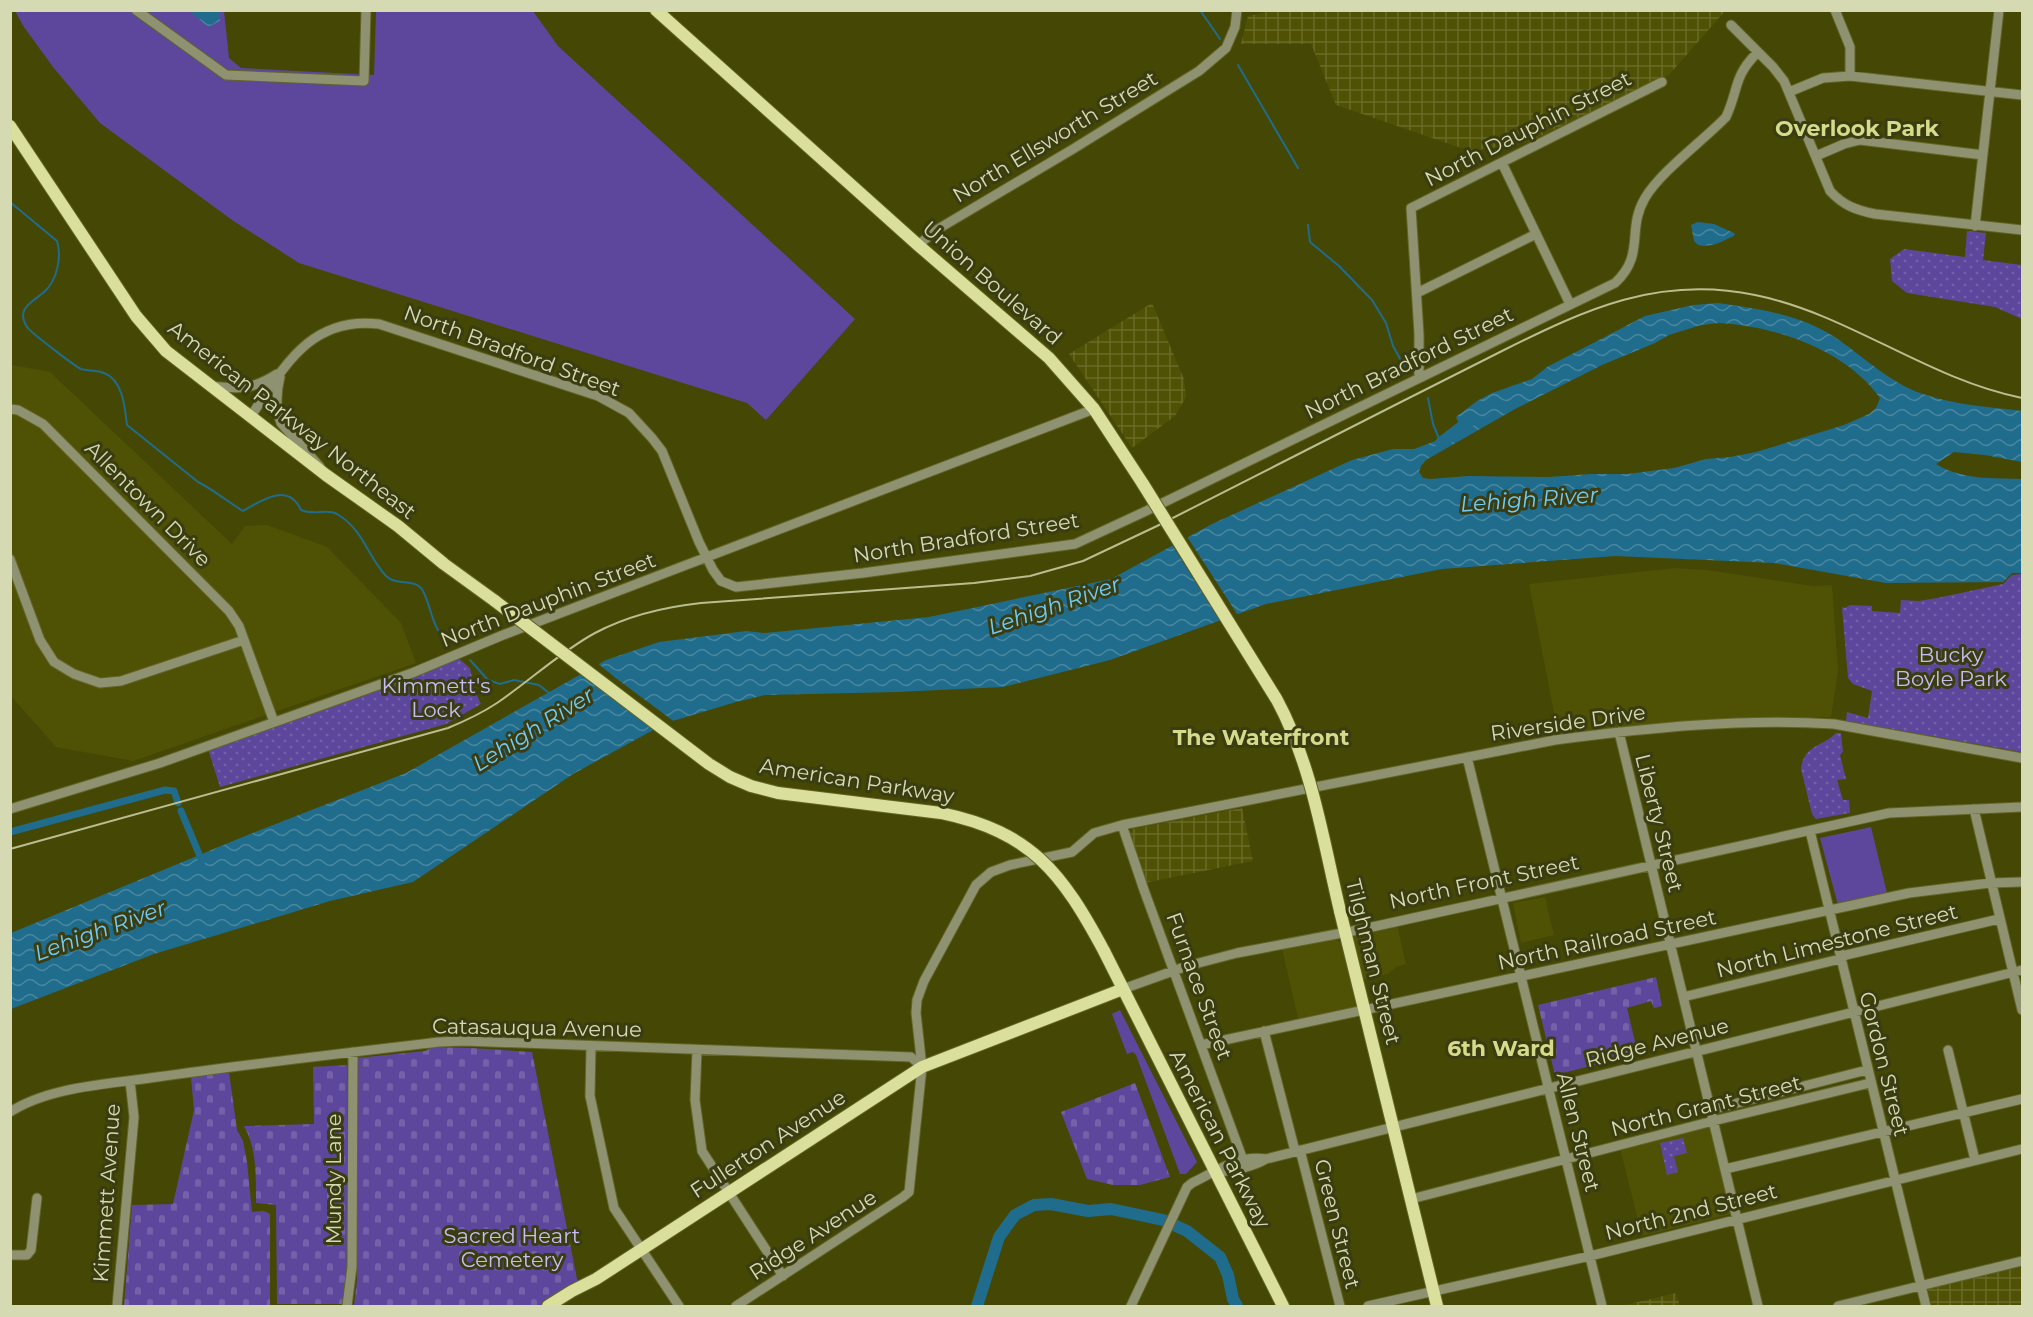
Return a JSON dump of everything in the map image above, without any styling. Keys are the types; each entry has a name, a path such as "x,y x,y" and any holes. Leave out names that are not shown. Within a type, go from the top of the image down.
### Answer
{"main road":[{"name":"Union Boulevard","path":"656,10 1065,374 1094,409 1240,639"},
{"name":"American Parkway Northeast","path":"10,126 147,330 178,361 495,601"},
{"name":"American Parkway","path":"495,601 663,730 730,777 778,793 941,813 1000,831 1028,847 1049,866 1071,893 1104,951 1283,1306"},
{"name":"Tilghman Street","path":"1240,639 1277,700 1302,755 1437,1306"},
{"name":"North Front Street","path":"966,1049 1123,989"},
{"name":"Fullerton Avenue","path":"563,1306 642,1249 922,1067 966,1049"},
{"name":"Fullerton Avenue","path":"548,1306 596,1280"}],"street":[{"path":"136,10 226,75 364,81 366,10"},
{"name":"North Ellsworth Street","path":"918,245 938,229 1073,149 1212,61 1228,44 1235,27 1237,10"},
{"path":"1835,10 1850,47 1850,76"},
{"path":"1975,226 1999,10"},
{"path":"1731,25 1784,81 1830,191 1839,201 1852,209 1875,214 2022,231"},
{"name":"North Bradford Street","path":"251,416 297,352 321,333 343,325 371,323 430,340 598,396 628,413 643,426 662,451 699,542 713,570 721,580 732,586 740,587 919,566 1075,544 1611,286 1626,272 1634,256 1635,229 1645,196 1726,117 1737,78 1757,53"},
{"path":"1789,92 1823,78 1850,76 2022,95"},
{"name":"North Dauphin Street","path":"1417,293 1411,208 1662,82"},
{"path":"1816,156 1860,140 1983,155"},
{"path":"1502,163 1570,304"},
{"path":"1419,378 1417,293 1536,234"},
{"path":"211,386 243,389 263,383 282,372"},
{"path":"282,372 276,399 278,415 286,430 314,458 326,475"},
{"name":"Allentown Drive","path":"10,409 18,410 43,424 229,611 239,626 273,722"},
{"name":"North Dauphin Street","path":"10,809 160,763 412,673 503,635 1094,409"},
{"path":"10,559 40,640 54,662 74,674 100,683 121,681 244,640"},
{"name":"Riverside Drive","path":"909,1192 922,1067 916,1013 919,991 976,885 991,872 1010,865 1072,852 1094,833 1122,825 1467,757 1619,732 1696,726 1834,724 2022,758"},
{"name":"Liberty Street","path":"1619,732 1758,1306"},
{"name":"Allen Street","path":"1467,757 1602,1306"},
{"name":"North Front Street","path":"1123,989 1174,971 1237,953 1344,932 1889,813 2022,807"},
{"path":"1974,809 1999,919 2018,972 2022,1011"},
{"name":"Furnace Street","path":"1122,825 1243,1160"},
{"name":"Gordon Street","path":"1809,831 1926,1306"},
{"name":"North Railroad Street","path":"1201,1045 1909,893 1990,883 2022,882"},
{"name":"North Limestone Street","path":"1683,997 1999,919"},
{"name":"Ridge Avenue","path":"1215,1172 1231,1171 1297,1151 2018,972"},
{"name":"Green Street","path":"1264,1031 1340,1306"},
{"name":"Catasauqua Avenue","path":"10,1112 27,1103 55,1094 130,1081 439,1042 463,1041 911,1058 922,1067"},
{"path":"591,1047 590,1096 614,1208 679,1306"},
{"path":"698,1050 695,1100 702,1151 783,1276"},
{"path":"1948,1050 1975,1160"},
{"name":"Mundy Lane","path":"347,1306 352,1267 353,1052"},
{"path":"1710,1110 1867,1070"},
{"name":"Kimmett Avenue","path":"117,1306 134,1117 130,1081"},
{"name":"North Grant Street","path":"1411,1199 1870,1083"},
{"path":"1725,1169 2022,1099"},
{"name":"North 2nd Street","path":"1368,1306 1590,1256 2022,1149"},
{"name":"Ridge Avenue","path":"1215,1172 1228,1164 1243,1160 1255,1157 1266,1159"},
{"path":"1131,1306 1180,1203 1192,1183 1215,1172"},
{"name":"Ridge Avenue","path":"736,1306 909,1192"},
{"path":"10,1255 27,1255 31,1250 37,1198"},
{"path":"1838,1306 2022,1261"}],"shaded area":[{"path":"1272,11 1725,11 1669,75 1526,143 1470,151 1336,105 1311,44 1241,44 1248,16"},
{"path":"1152,303 1184,379 1186,397 1175,416 1132,448 1069,354"},
{"path":"10,361 12,365 50,372 232,544 245,526 267,525 327,547 401,623 416,663 133,761 56,747 11,696"},
{"path":"1675,568 1707,570 1813,586 1832,585 1838,671 1831,717 1704,720 1631,726 1564,735 1558,733 1529,584"},
{"path":"1242,808 1253,861 1144,883 1129,834 1132,829"},
{"path":"1545,897 1554,935 1521,943 1513,903"},
{"path":"1397,925 1406,964 1396,967 1388,974 1362,980 1352,941 1354,937 1357,934"},
{"path":"1335,939 1342,944 1358,1007 1299,1022 1282,949"},
{"path":"1712,1128 1731,1214 1642,1236 1620,1148"},
{"path":"2022,1265 2022,1306 1932,1306 1928,1290 1930,1287"},
{"path":"1676,1293 1680,1306 1621,1306"}],"green space":[{"path":"15,11 224,11 229,58 241,68 374,75 376,11 533,11 558,46 855,319 766,420 747,403 299,263 232,220 100,123 53,67"},
{"path":"1967,231 1986,233 1983,260 2022,265 2022,319 1995,307 1907,293 1892,281 1890,259 1904,249 1965,257"},
{"name":"Bucky Boyle Park","path":"2022,574 2022,752 1846,721 1847,712 1868,718 1872,691 1853,684 1848,678 1842,607 1872,606 1872,611 1900,613 1901,600 1919,601 2003,584 2012,575"},
{"name":"Kimmett's Lock","path":"458,658 470,668 475,691 481,704 446,724 220,787 208,749"},
{"path":"1836,733 1841,733 1843,752 1840,755 1846,779 1837,780 1843,800 1849,800 1850,813 1816,819 1812,814 1801,769 1810,750"},
{"path":"1871,827 1887,893 1838,905 1820,838"},
{"path":"1656,977 1662,1006 1654,1008 1651,1001 1627,1008 1638,1054 1555,1075 1538,1005"},
{"path":"1120,1010 1197,1162 1186,1174 1180,1174 1136,1055 1133,1052 1127,1054 1112,1014"},
{"name":"Sacred Heart Cemetery","path":"433,1047 532,1052 578,1284 541,1306 354,1306 357,1280 357,1058 425,1051"},
{"path":"347,1065 350,1247 344,1304 277,1304 276,1205 256,1203 254,1154 244,1126 314,1124 313,1067"},
{"path":"229,1072 237,1130 243,1141 247,1162 252,1212 264,1211 270,1214 270,1306 124,1306 132,1205 173,1204 194,1110 191,1077"},
{"path":"1135,1083 1170,1177 1140,1185 1113,1185 1087,1179 1061,1112"},
{"path":"1683,1138 1687,1153 1674,1156 1678,1172 1667,1175 1660,1143"}],"water":[{"path":"190,11 219,11 220,21 208,27"},
{"path":"1698,222 1714,224 1735,235 1713,245 1698,245 1694,241 1691,225"},
{"name":"Lehigh River","path":"1718,303 1781,314 1825,331 1890,378 1912,390 1960,403 2022,411 2022,462 1954,452 1936,464 1967,476 2022,479 2022,573 2012,573 2003,582 1886,583 1774,563 1616,556 1442,569 1266,604 1110,660 1003,687 765,695 666,723 573,774 413,882 330,901 154,954 11,1009 11,933 250,834 406,773 606,660 659,642 746,631 765,633 929,617 1111,579 1212,524 1352,460 1393,449 1414,449 1462,431 1456,417 1477,401 1492,393 1532,379 1547,367 1645,316 1693,305","holes":["1719,323 1741,325 1786,335 1829,354 1849,366 1880,398 1876,408 1869,414 1844,425 1756,452 1706,459 1674,468 1627,474 1549,477 1468,476 1430,479 1423,478 1419,472 1426,460 1515,409 1602,365 1669,335 1701,325"]}],"pier":[{"path":"1186,535 1239,617 1222,624 1171,543"},
{"path":"596,662 676,723 656,731 578,672"}],"waterway":[{"path":"1200,10 1220,39"},
{"path":"1238,65 1298,168"},
{"path":"10,202 57,241 59,254 52,282 24,310 23,315 27,327 81,369 101,372 110,377 122,395 127,425 198,482 243,511 266,498 282,495 289,497 301,510 306,512 333,512 346,520 359,535 386,576 395,581 420,587 438,630 447,641"},
{"path":"1308,225 1310,242 1339,266 1372,300 1386,323 1393,346 1404,366"},
{"path":"1428,398 1433,424 1440,441"},
{"path":"1441,443 1472,419"},
{"name":"Lehigh River","path":"470,660 488,680 500,684 514,680 539,685 549,693"},
{"path":"10,832 165,790 174,791 178,803"},
{"path":"181,811 202,861"},
{"path":"977,1306 999,1237 1015,1215 1034,1205 1051,1204 1088,1211 1111,1209 1163,1220 1187,1231 1220,1257 1237,1306"}],"railway":[{"path":"10,849 448,728 497,703 595,633 621,621 647,613 701,603 974,583 1030,576 1083,561 1533,336 1594,310 1655,293 1687,289 1720,290 1755,295 1790,304 1823,316 1953,377 2022,398"}],"district":[{"name":"Overlook Park","path":"1857,128"},
{"name":"The Waterfront","path":"1261,737"},
{"name":"6th Ward","path":"1501,1048"}]}
